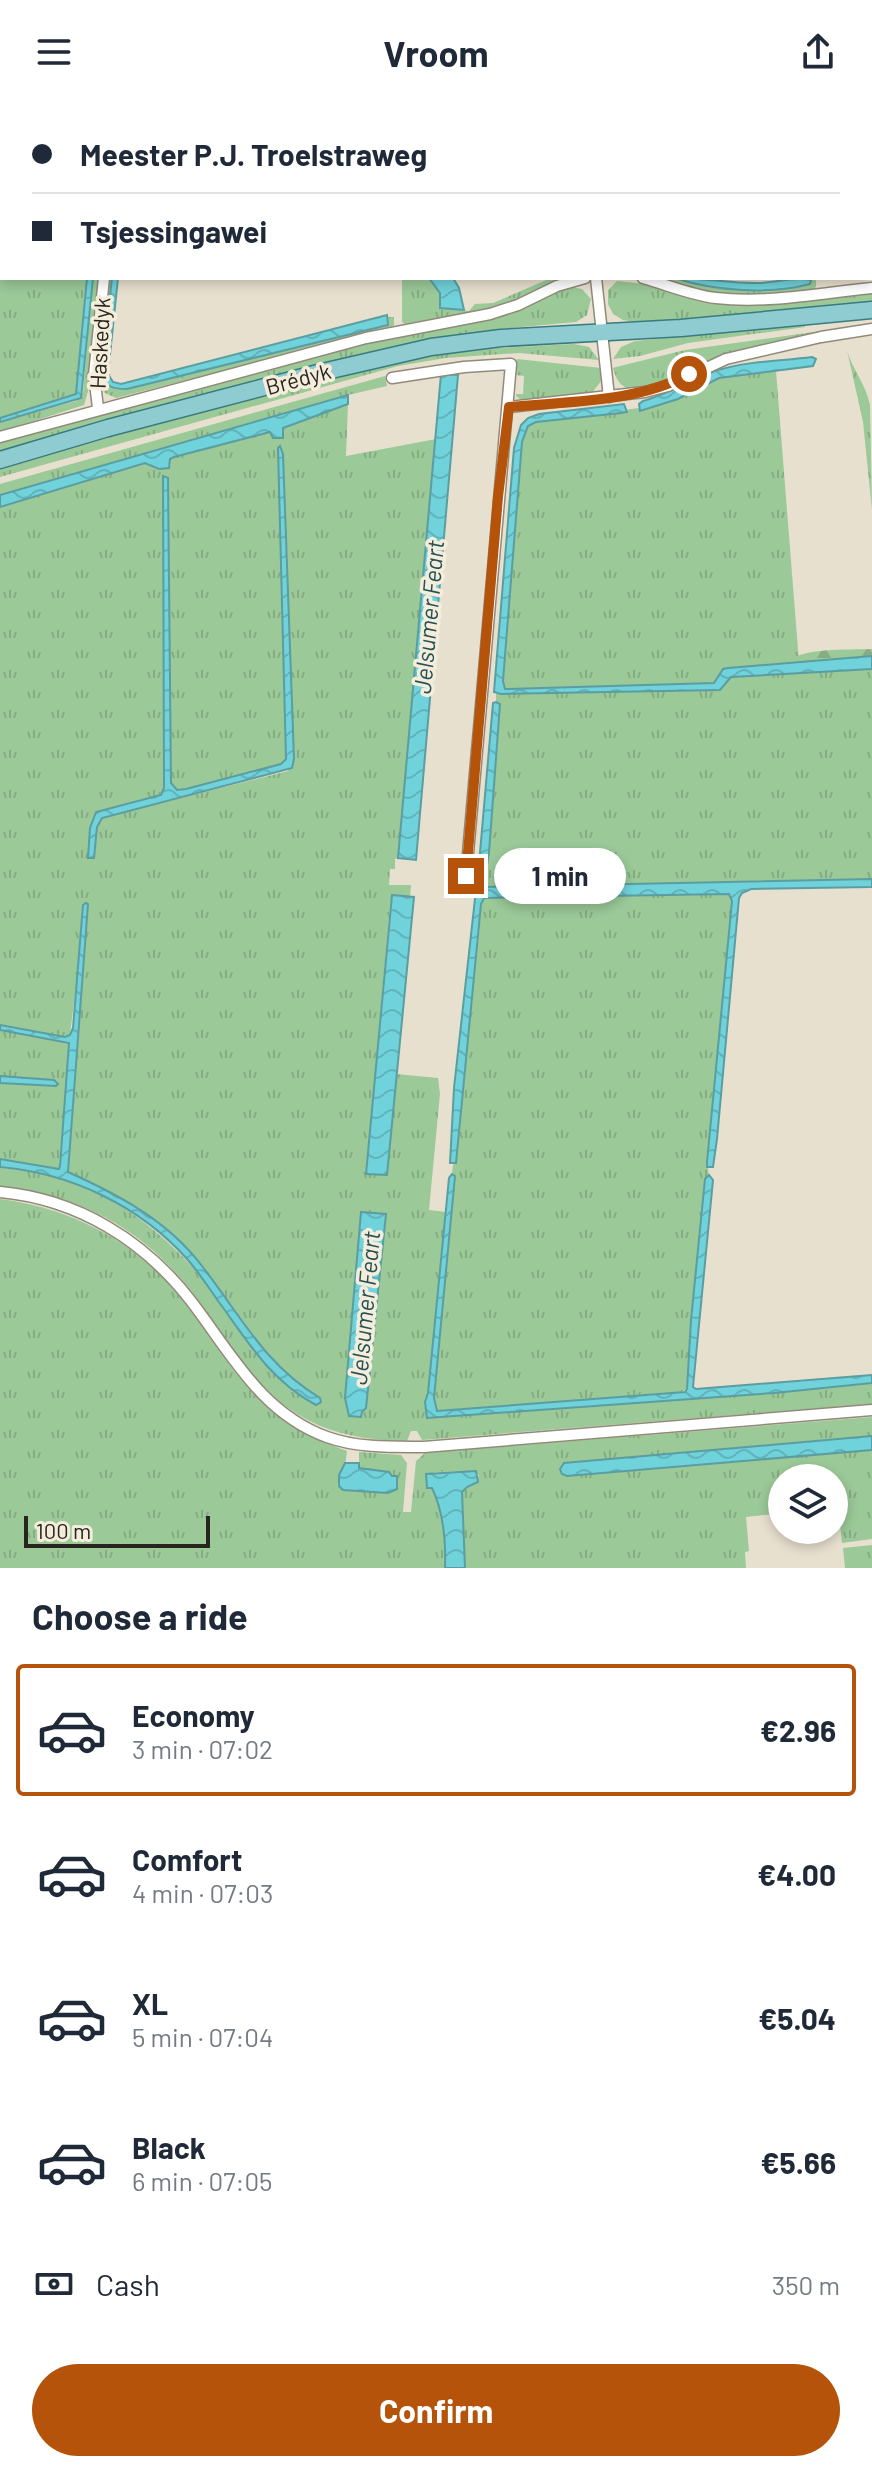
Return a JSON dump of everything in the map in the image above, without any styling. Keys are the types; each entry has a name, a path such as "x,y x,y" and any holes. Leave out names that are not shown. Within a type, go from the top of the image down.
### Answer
{"main road":[{"name":"Brédyk","path":"0,460 397,353 467,341 681,328 872,310"}],"street":[{"name":"Haskedyk","path":"98,408 93,384 104,280"},
{"name":"Brédyk","path":"0,437 98,408 366,338 490,314 578,280"},
{"path":"596,280 609,397"},
{"path":"649,280 690,293 719,298 793,296 872,288"},
{"path":"509,407 658,389 712,364 736,357 821,337 872,329"},
{"path":"392,378 464,367 511,364 466,876"},
{"path":"0,1192 42,1199 73,1209 94,1218 137,1246 171,1276 254,1387 300,1423 340,1441 384,1447 424,1447 872,1410"}],"green space":[{"path":"0,280 87,280 76,394 0,418"},
{"path":"93,280 100,280 89,388 84,405 0,432 0,422 76,401 83,392"},
{"path":"107,280 112,280 103,378 127,389 326,338 386,326 387,317 394,317 394,325 390,328 116,398 105,393 98,383"},
{"path":"402,280 430,280 440,293 440,308 469,311 475,304 493,303 546,280 563,280 494,308 405,324 402,322"},
{"path":"666,280 749,290 810,284 811,280 816,280 816,287 812,290 733,295 705,292"},
{"path":"617,281 645,284 685,296 872,293 872,303 634,322 613,314 608,304 608,290"},
{"path":"572,287 582,289 591,299 587,315 576,322 499,329 389,348 0,452 0,441 365,343 504,315"},
{"path":"805,324 805,327 688,343 640,356 613,359 621,347 635,341"},
{"path":"828,330 806,338 720,356 666,382 644,388 624,387 613,368 685,350"},
{"path":"574,344 589,347 599,360 519,353 446,358 398,366 0,477 0,466 352,371 429,355 477,349"},
{"path":"847,350 870,405 872,510 863,422"},
{"path":"517,359 601,368 601,381 592,393 524,402 516,396 523,394 524,376 516,375"},
{"path":"776,371 799,662 723,669 714,683 505,689 503,682 522,442 528,426 536,422 639,408 640,411 678,399 719,378"},
{"path":"385,376 387,386 0,495 0,484"},
{"path":"348,404 346,456 436,439 398,858 395,859 395,869 390,869 389,885 411,885 410,897 392,895 390,906 366,1173 387,1175 396,1074 438,1078 440,1094 429,1210 446,1212 425,1402 427,1418 872,1383 872,1404 422,1440 417,1431 411,1431 407,1441 379,1440 330,1430 289,1409 270,1394 235,1353 182,1280 136,1237 116,1223 72,1202 0,1186 0,1168 51,1176 96,1192 135,1216 170,1244 202,1277 292,1391 316,1405 270,1358 201,1265 175,1237 138,1207 67,1172 86,903 70,1035 66,1037 0,1025 0,507 145,463 159,469 169,468 170,459 174,457 270,432 273,438 282,438 283,428","holes":["279,447 294,759 288,771 102,818 97,827 91,859 88,857 90,828 95,812 162,795 164,788 163,476 168,479 171,783 177,790 186,789 281,764 286,759","361,1213 386,1214 366,1408 361,1416 349,1411 345,1398"]},
{"path":"872,649 872,656 784,664 812,652"},
{"path":"872,669 872,879 479,889 489,853 500,704 496,702 496,694 720,690 731,677"},
{"path":"729,894 732,901 707,1162 709,1175 705,1179 687,1389 679,1393 437,1411 434,1398 455,1177 452,1174 456,1163 484,898"},
{"path":"0,1030 69,1043 59,1169 0,1159 0,1083 56,1086 54,1080 0,1076"},
{"path":"0,1199 26,1203 76,1219 142,1258 179,1296 249,1388 288,1423 347,1451 345,1467 397,1489 396,1476 359,1468 359,1452 401,1455 407,1463 403,1512 411,1512 416,1461 425,1453 872,1417 872,1436 564,1463 567,1476 872,1450 872,1539 848,1542 848,1464 768,1464 768,1515 746,1517 749,1551 745,1552 746,1568 465,1568 462,1492 479,1476 475,1471 426,1475 427,1487 432,1487 442,1517 445,1568 0,1568"},
{"path":"872,1545 872,1568 845,1568 843,1548"}],"water":[{"path":"87,280 93,280 81,398 0,422 0,418 76,394"},
{"path":"112,280 118,280 108,374 113,382 121,384 387,315 388,325 127,389 107,384 102,371"},
{"path":"430,280 454,280 464,310 440,308 440,293"},
{"path":"682,280 757,283 811,280 810,284 778,290 724,289"},
{"path":"812,357 816,359 813,366 719,378 678,399 640,411 639,404 643,401 718,370"},
{"name":"Jelsumer Feart","path":"441,374 458,375 416,860 398,858"},
{"path":"348,395 348,404 283,428 283,438 273,438 270,432 174,457 170,459 169,468 159,469 145,463 0,507 0,495"},
{"path":"624,404 627,412 536,422 528,426 522,442 503,681 505,689 714,683 723,669 728,668 872,656 872,669 731,677 720,690 494,692 514,448 521,425 539,414"},
{"path":"280,446 283,454 292,768 102,818 97,827 94,858 88,858 90,828 96,812 161,795 164,788 163,476 168,478 171,783 177,790 186,789 281,764 286,759"},
{"path":"493,703 500,704 489,853 487,865 482,868 479,864"},
{"path":"872,879 872,887 751,889 739,898 713,1167 707,1167 707,1162 732,901 729,894 484,898 456,1163 450,1163 454,1088 476,890 482,887"},
{"path":"392,895 414,897 387,1175 366,1174"},
{"path":"86,903 68,1172 141,1210 173,1235 202,1266 268,1354 300,1385 320,1398 321,1402 316,1405 288,1386 264,1363 188,1260 148,1224 126,1208 78,1185 53,1176 0,1167 0,1159 59,1169 60,1166 69,1043 0,1030 0,1025 65,1037 70,1035 83,905"},
{"path":"0,1076 54,1080 58,1084 0,1083"},
{"path":"452,1174 455,1176 434,1398 437,1411 685,1392 705,1179 709,1175 713,1180 693,1387 872,1375 872,1383 427,1418 425,1402 449,1178"},
{"name":"Jelsumer Feart","path":"361,1212 386,1214 366,1408 361,1417 349,1416 345,1398"},
{"path":"872,1436 872,1450 567,1476 560,1469 564,1463"},
{"path":"345,1463 359,1463 359,1468 397,1476 397,1489 388,1493 343,1490 339,1486 339,1475"},
{"path":"476,1471 478,1482 462,1492 465,1568 445,1568 442,1517 432,1488 427,1488 426,1474"}],"route":[{"path":"466,876 498,497 509,407 645,392 668,386 689,374"}]}
